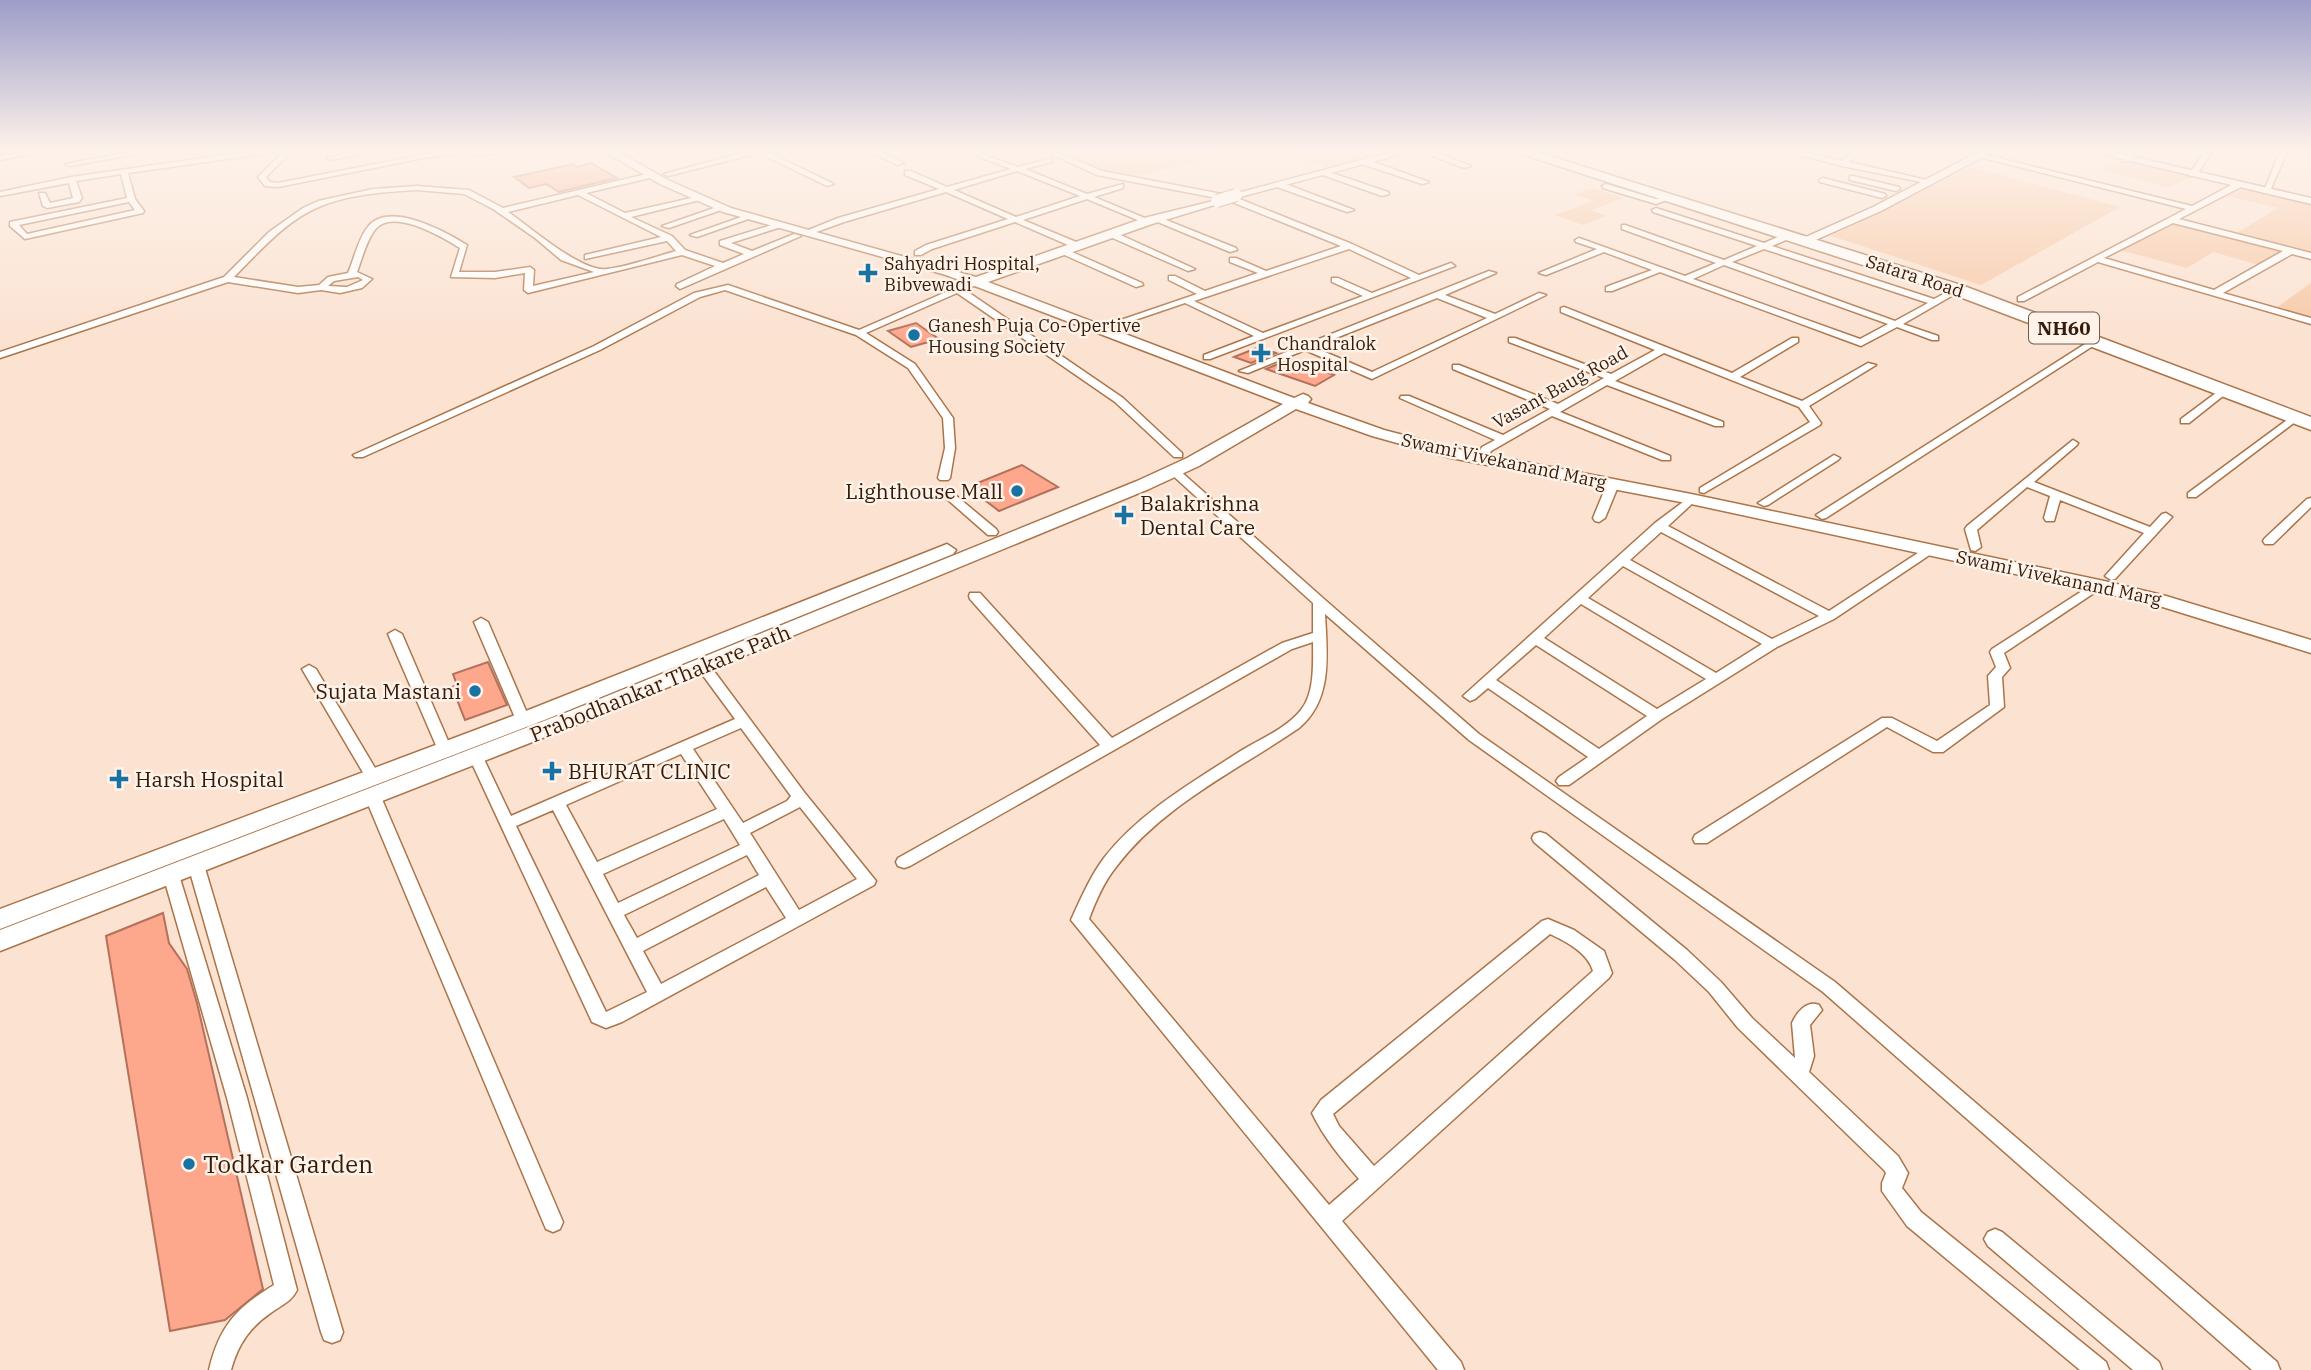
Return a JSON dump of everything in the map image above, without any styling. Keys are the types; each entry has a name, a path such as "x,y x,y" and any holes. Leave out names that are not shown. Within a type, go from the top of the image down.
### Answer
{"highway":[{"name":"Satara Road","path":"1722,213 1801,235 1822,233 2021,299 2311,408"},
{"name":"Satara Road","path":"1735,213 2096,340 2303,420"}],"main road":[{"name":"Swami Vivekanand Marg","path":"738,213 985,279 1117,323 1244,371 1293,397"},
{"name":"Swami Vivekanand Marg","path":"758,213 806,233 918,253 1293,397 1387,424 1455,448 1698,495 1931,550 2104,581 2171,590 2311,633"},
{"path":"985,279 1176,213"},
{"path":"1801,235 1847,213"},
{"path":"1822,233 1865,213"},
{"name":"Prabodhankar Thakare Path","path":"0,941 196,865 373,787 445,750 523,720 573,709 703,666 1176,463 1293,397"},
{"name":"Swami Vivekanand Marg","path":"1484,454 1613,484 1764,503 1975,547 2104,581 2311,647"},
{"name":"Prabodhankar Thakare Path","path":"0,919 373,787 476,757 573,709 992,532 1176,463"}],"street":[{"path":"65,213 13,224 25,237 131,213"},
{"path":"0,355 228,279 272,234 305,213"},
{"path":"504,213 564,258 603,273"},
{"path":"620,213 669,238 682,252 723,266"},
{"path":"624,215 633,213"},
{"path":"666,226 707,213"},
{"path":"680,286 751,254 806,233 871,213"},
{"path":"1002,213 1078,246"},
{"path":"918,253 929,247 1036,213"},
{"path":"1132,213 1233,255 1264,274"},
{"path":"1266,213 1349,246 1418,278"},
{"path":"1665,213 1934,302"},
{"path":"2021,299 2185,213"},
{"path":"694,235 750,217"},
{"path":"352,274 371,228 376,223 398,219 442,233 464,247 454,275 495,275 530,270 528,290 682,252"},
{"path":"2172,220 2311,256"},
{"path":"751,254 723,243 778,225"},
{"path":"1625,227 1935,338"},
{"path":"1111,234 1194,268 1175,276 1205,293"},
{"path":"1687,278 1763,246 1801,235"},
{"path":"588,257 669,238"},
{"path":"1579,240 1861,343 1958,290"},
{"path":"1117,323 1349,246"},
{"path":"1543,273 1605,249"},
{"path":"1063,251 1139,285"},
{"path":"2216,293 2290,251"},
{"path":"2097,259 2311,321"},
{"path":"1207,357 1451,266"},
{"path":"1609,289 1661,269"},
{"path":"1244,371 1492,273"},
{"path":"228,279 298,290 322,287 344,290 359,286 368,279 364,275 352,274 331,279 322,287"},
{"path":"859,333 985,279"},
{"path":"1335,280 1372,296"},
{"path":"359,455 597,348 697,295 725,287 859,333 912,366 948,418 950,448 944,478"},
{"path":"960,291 1119,400 1176,463 1319,603 1475,737 1829,987 2269,1370"},
{"path":"1437,295 1494,317"},
{"path":"1305,347 1372,376 1542,295"},
{"path":"1185,300 1262,336"},
{"path":"1470,696 1659,526 1698,495 1816,423 1803,405 1564,310"},
{"path":"1512,340 1719,424"},
{"path":"1731,378 1795,340"},
{"path":"1822,515 2096,340"},
{"name":"Vasant Baug Road","path":"1484,454 1503,439 1662,350"},
{"path":"1803,405 1871,365"},
{"path":"1456,367 1666,458"},
{"path":"2185,421 2224,390"},
{"path":"1405,398 1503,439"},
{"path":"2192,495 2303,420"},
{"path":"1975,547 1971,529 2073,443"},
{"path":"1764,503 1834,458"},
{"path":"2026,483 2151,532"},
{"path":"1600,518 1613,484"},
{"path":"944,491 992,532"},
{"path":"2050,518 2056,494"},
{"path":"2269,541 2311,501"},
{"path":"1701,839 1887,720 1938,747 1997,707 1995,676 2003,668 1997,652 2104,581 2166,517"},
{"path":"1659,526 1829,616"},
{"path":"1563,781 1657,716 1772,644 1829,616 1931,550"},
{"path":"1622,560 1772,644"},
{"path":"975,596 1110,746"},
{"path":"1579,598 1716,679"},
{"path":"1319,603 1318,690 1309,711 1157,813 1110,861 1089,892 1080,920 1452,1370"},
{"path":"481,622 523,720"},
{"path":"395,634 445,750"},
{"path":"904,863 1287,646 1318,636"},
{"path":"1535,638 1657,716"},
{"path":"476,757 598,1017 606,1020 616,1017 868,881 799,796 703,666"},
{"path":"309,669 373,787 552,1222"},
{"path":"1487,681 1598,757"},
{"path":"507,824 744,721"},
{"path":"684,747 796,920"},
{"path":"740,831 793,804 799,796"},
{"path":"556,802 658,996"},
{"path":"593,871 727,811"},
{"path":"1540,838 1681,955 1715,987 1745,1023 1891,1163 1898,1173 1892,1183 1892,1191 1914,1219 2098,1370"},
{"path":"614,912 750,847"},
{"path":"196,865 332,1332"},
{"path":"172,875 234,1085 286,1290 249,1313 224,1347 220,1370"},
{"path":"633,948 769,877"},
{"path":"1328,1220 1373,1180 1603,973 1598,956 1568,935 1548,926 1328,1106 1322,1113 1332,1132 1373,1180"},
{"path":"1799,1075 1805,1056 1801,1023 1813,1010"},
{"path":"1995,1239 2151,1370"}],"shaded area":[{"path":"1598,213 1606,216 1583,225 1555,215"},
{"path":"1878,213 2109,213 1981,285 1831,236"},
{"path":"2270,213 2311,213 2311,254 2235,234"},
{"path":"2172,220 2285,249 2263,266 2213,252 2187,268 2120,250"},
{"path":"2311,283 2311,319 2276,308"}],"building":[{"name":"Ganesh Puja Co-Opertive Housing Society","path":"916,323 939,339 911,347 888,331"},
{"name":"Chandralok Hospital","path":"1259,347 1276,353 1251,363 1234,357"},
{"path":"1290,359 1334,375 1315,386 1266,369"},
{"name":"Lighthouse Mall","path":"1022,465 1058,487 999,511 982,498 990,495 975,484"},
{"name":"Sujata Mastani","path":"488,662 507,705 465,720 452,687 457,685 453,674"},
{"name":"Todkar Garden","path":"163,913 169,943 187,969 197,1003 263,1289 225,1320 170,1331 106,936"}],"place":[{"name":"Sahyadri Hospital, Bibvewadi","path":"868,273"},
{"name":"Ganesh Puja Co-Opertive Housing Society","path":"914,335"},
{"name":"Chandralok Hospital","path":"1261,353"},
{"name":"Lighthouse Mall","path":"1017,491"},
{"name":"Balakrishna Dental Care","path":"1124,515"},
{"name":"Sujata Mastani","path":"475,691"},
{"name":"BHURAT CLINIC","path":"552,771"},
{"name":"Harsh Hospital","path":"119,779"},
{"name":"Todkar Garden","path":"189,1164"}]}
